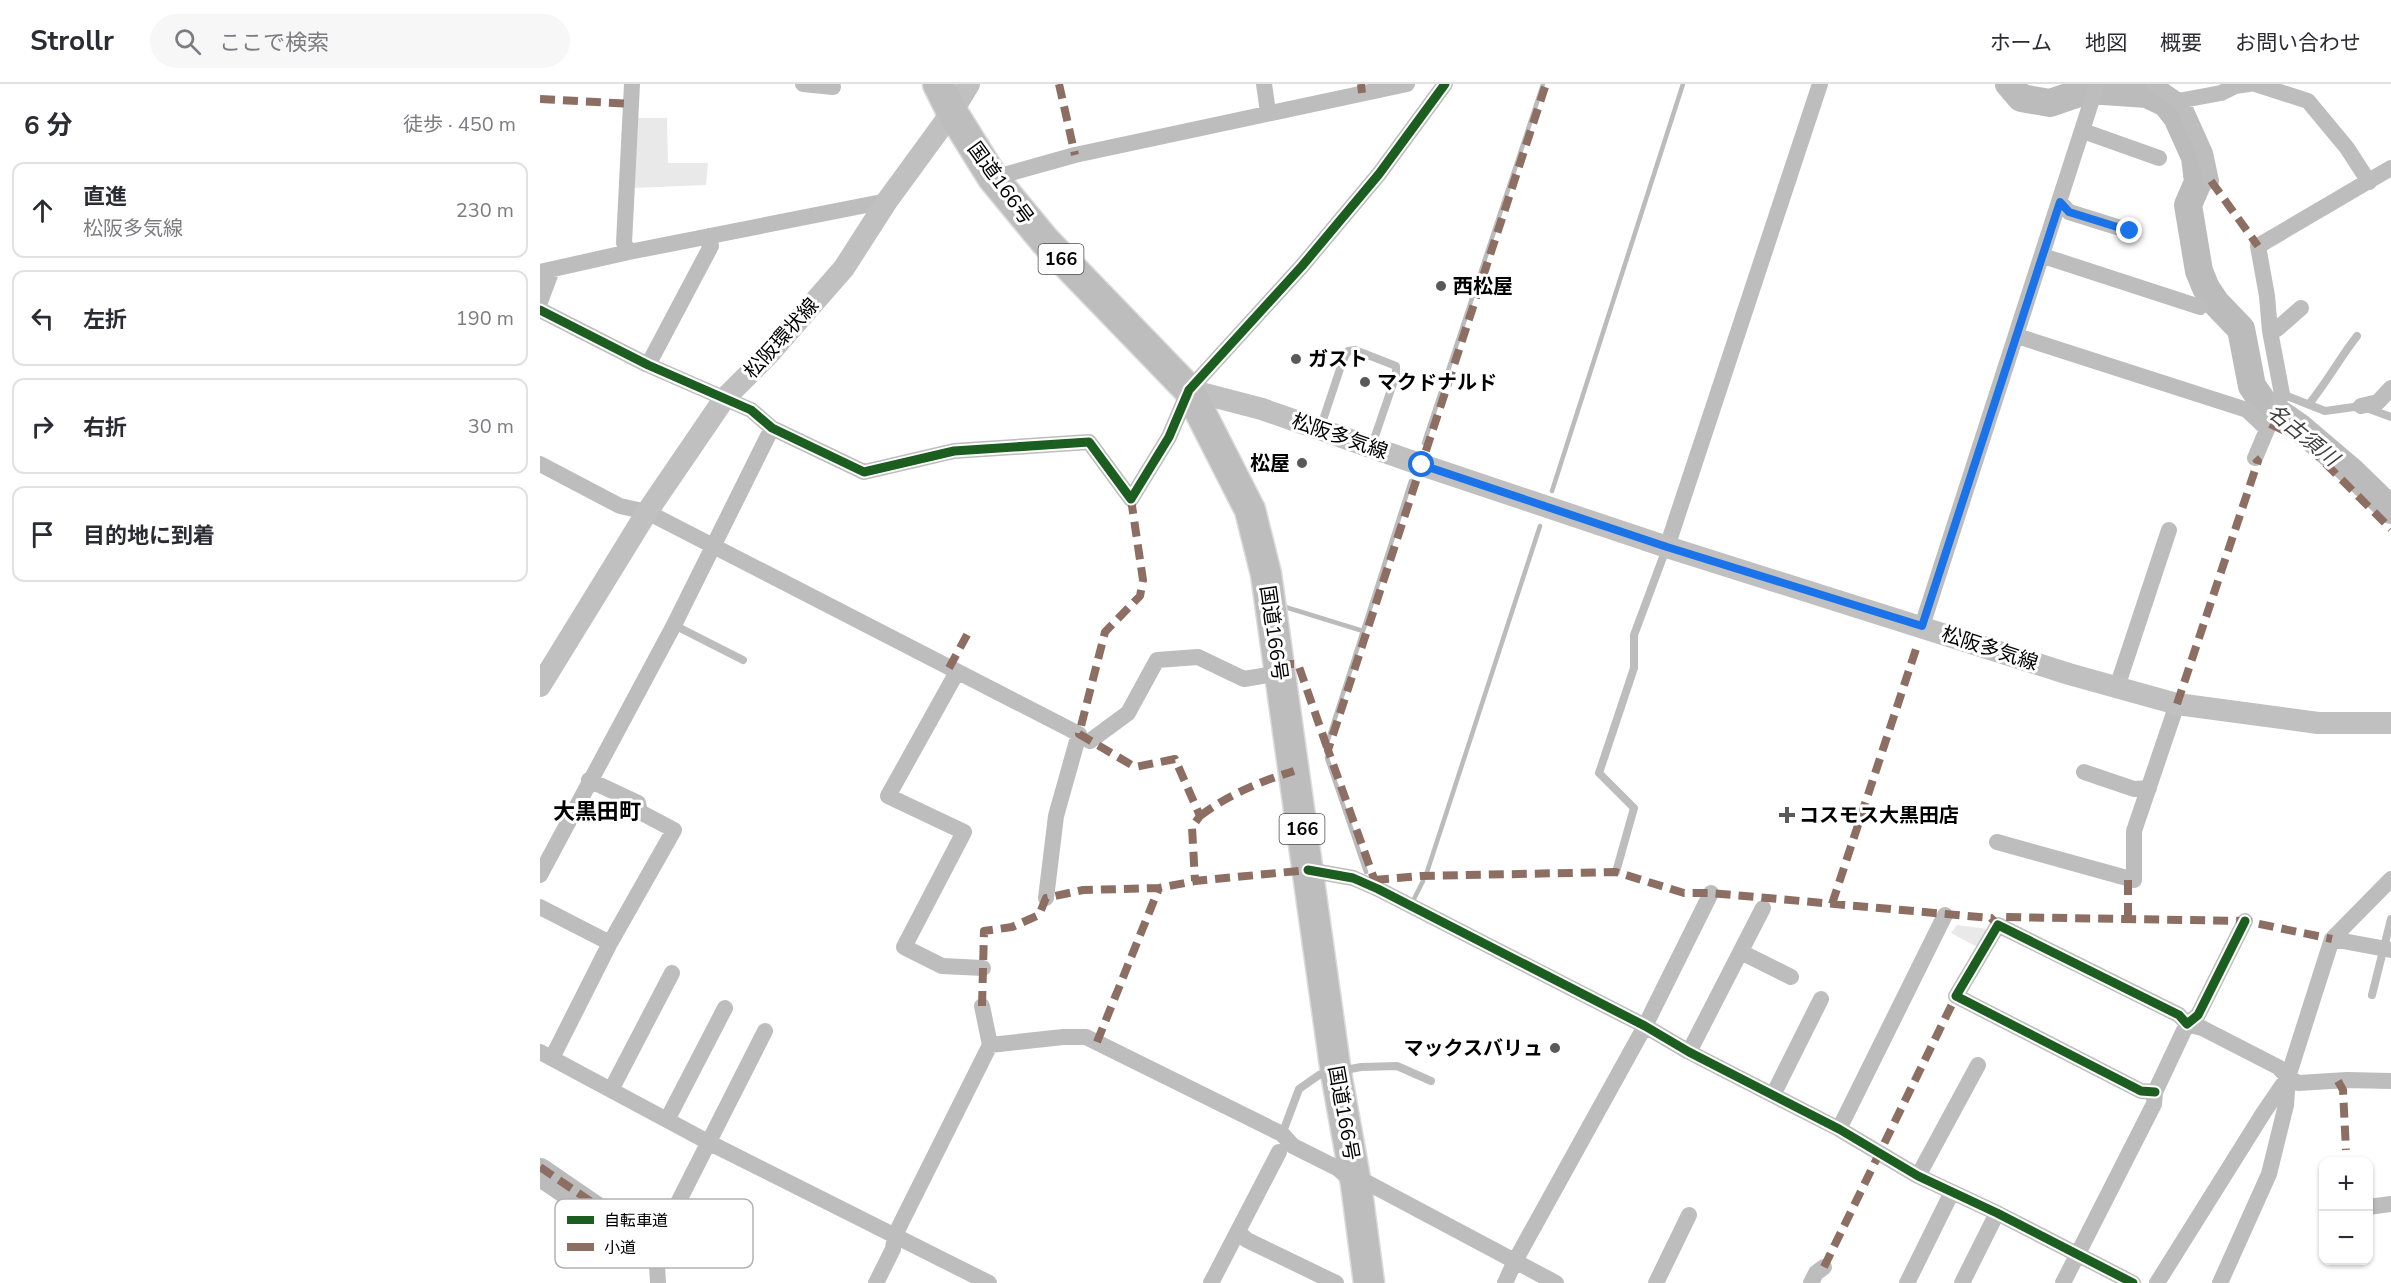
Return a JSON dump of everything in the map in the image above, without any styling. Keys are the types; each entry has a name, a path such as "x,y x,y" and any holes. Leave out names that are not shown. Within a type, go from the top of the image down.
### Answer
{"highway":[{"name":"国道166号","path":"938,84 952,112 993,178 1045,241 1189,390 1250,510 1266,574 1336,1072 1356,1184 1369,1283"}],"main road":[{"name":"松阪環状線","path":"540,686 647,512 724,399 768,355 844,268 887,201 952,112 969,84"},
{"name":"松阪多気線","path":"1189,390 1262,409 1667,547 2177,704 2318,723 2391,723"}],"street":[{"path":"629,252 624,243 632,84"},
{"path":"803,84 833,87"},
{"path":"1264,84 1268,112"},
{"path":"993,178 1075,155 1407,84"},
{"path":"540,310 648,365 751,410 772,429 864,472 954,451 1089,442 1131,499 1169,437 1189,390 1302,266 1379,174 1445,84"},
{"path":"1667,547 1820,84"},
{"path":"1922,626 2097,84"},
{"path":"2154,84 2183,104 2205,153 2211,181"},
{"path":"2178,101 2221,93 2235,86 2249,84"},
{"path":"2255,84 2298,91 2313,105 2369,182"},
{"path":"2083,131 2159,158"},
{"path":"2255,458 2282,395 2258,246 2391,168"},
{"path":"540,302 546,271 629,252 887,201"},
{"path":"2060,202 2069,212 2130,231"},
{"path":"648,365 711,246 709,236"},
{"path":"2043,256 2200,307"},
{"path":"2270,331 2277,329 2301,308"},
{"path":"2017,336 2247,410 2268,426"},
{"path":"2361,406 2378,402 2391,388"},
{"path":"540,875 674,625 772,429"},
{"path":"540,464 620,506 647,512 1079,734 1056,816 1046,898"},
{"path":"2117,687 2169,530"},
{"path":"1090,741 1128,713 1157,660 1198,657 1244,679 1280,673"},
{"path":"957,672 888,796 964,832 904,947 942,966 983,969"},
{"path":"1997,842 2134,880 2134,831 2177,704"},
{"path":"2084,772 2134,789 2149,788"},
{"path":"589,780 638,803 640,812 674,830 546,1055 708,1142 989,1283"},
{"path":"1308,870 1353,878 1378,889 1839,1129 1918,1176 1997,1213 2133,1283"},
{"path":"2220,1283 2269,1174 2286,1105 2288,1077 2332,939 2391,879"},
{"path":"1505,1283 1645,1026 1711,893"},
{"path":"540,908 610,943"},
{"path":"1689,1052 1763,908"},
{"path":"1839,1129 1945,915"},
{"path":"2062,1283 2154,1104 2155,1092 2187,1024 2198,1015 2245,921"},
{"path":"2155,1092 2141,1091 1956,996 1998,925 2180,1015 2187,1024 2202,1028 2278,1066 2288,1077 2298,1083 2347,1080 2391,1081"},
{"path":"2332,939 2387,949"},
{"path":"1741,952 1791,977"},
{"path":"611,1090 672,973"},
{"path":"1773,1095 1821,999"},
{"path":"876,1283 893,1249 895,1234 990,1045 982,1006"},
{"path":"667,1120 725,1008"},
{"path":"680,1199 765,1031"},
{"path":"990,1045 1063,1037 1086,1037 1282,1134 1293,1146 1337,1168 1356,1184 1368,1183 1556,1283"},
{"path":"1918,1176 1978,1065"},
{"path":"2157,1283 2288,1077"},
{"path":"1211,1283 1279,1152"},
{"path":"1906,1283 1952,1192"},
{"path":"2373,1206 2391,1204"},
{"path":"1962,1283 1997,1213"},
{"path":"1656,1283 1689,1215"},
{"path":"1238,1232 1247,1240 1336,1283"},
{"path":"1811,1283 1816,1273 1824,1267"},
{"path":"657,1268 658,1283"}],"lane":[{"path":"2309,404 2328,381 2337,361 2357,336"},
{"path":"1320,429 1346,354 1355,350 1394,364 1397,370 1371,447"},
{"path":"2282,395 2325,411 2361,406 2391,417"},
{"path":"1617,872 1634,808 1599,773 1634,668 1634,635 1667,547"},
{"path":"674,625 743,660"},
{"path":"2372,995 2387,949 2391,919"},
{"path":"1279,1152 1282,1134 1299,1089 1319,1075 1361,1067 1397,1066 1431,1081"}],"shaded area":[{"path":"635,118 667,118 668,163 708,163 706,185 633,188"},
{"path":"1957,925 1988,929 1977,947 1951,933"}],"waterway":[{"path":"1424,443 1543,84"},
{"path":"1552,491 1683,84"},
{"name":"名古須川","path":"2009,84 2021,98 2050,103 2085,91 2147,94 2166,103 2177,117 2195,157 2198,182 2188,205 2199,271 2216,303 2241,329 2252,386 2263,402 2299,427 2353,473 2391,510"},
{"path":"1328,740 1411,481"},
{"path":"1427,872 1540,526"},
{"path":"1282,606 1363,631"},
{"path":"1327,758 1366,872"},
{"path":"1413,901 1423,881"},
{"path":"540,1172 579,1199"}],"marked path":[{"path":"1059,84 1075,155"},
{"path":"1361,84 1362,93"},
{"path":"1377,887 1328,750 1546,84"},
{"path":"540,99 631,104"},
{"path":"2211,181 2258,246"},
{"path":"2270,424 2300,438 2391,529"},
{"path":"2177,704 2258,461 2255,458"},
{"path":"1131,499 1143,580 1140,596 1105,632 1079,734 1135,767 1175,759 1200,816 1192,827 1195,881"},
{"path":"949,668 968,633"},
{"path":"1832,904 1918,643"},
{"path":"1279,664 1298,664 1328,750"},
{"path":"1200,816 1245,789 1294,771"},
{"path":"982,1006 984,931 1012,927 1039,915 1046,898 1083,890 1159,888 1195,881 1308,870"},
{"path":"1374,880 1421,876 1616,872 1684,893 1711,893 1991,918 1998,925 2003,917 2245,921 2332,939"},
{"path":"2128,878 2128,918"},
{"path":"1097,1042 1159,888"},
{"path":"1824,1267 1956,996"},
{"path":"2338,1081 2343,1090 2346,1150"},
{"path":"540,1167 587,1199"}],"cycle path":[{"path":"540,310 648,365 751,410 772,428 864,472 954,451 1089,442 1131,499 1169,437 1189,390 1302,266 1379,174 1445,84"},
{"path":"1308,870 1353,878 1378,889 1839,1129 1918,1176 1997,1213 2133,1283"},
{"path":"2155,1092 2141,1091 1956,996 1998,925 2179,1015 2187,1024 2198,1015 2245,921"}],"place":[{"name":"西松屋","path":"1441,286"},
{"name":"ガスト","path":"1296,359"},
{"name":"マクドナルド","path":"1365,382"},
{"name":"松屋","path":"1302,463"},
{"name":"コスモス大黒田店","path":"1787,815"},
{"name":"マックスバリュ","path":"1555,1048"}],"district":[{"name":"大黒田町","path":"597,811"}],"route":[{"path":"1422,465 1667,547 1922,626 2060,202 2069,212 2130,231"}]}
